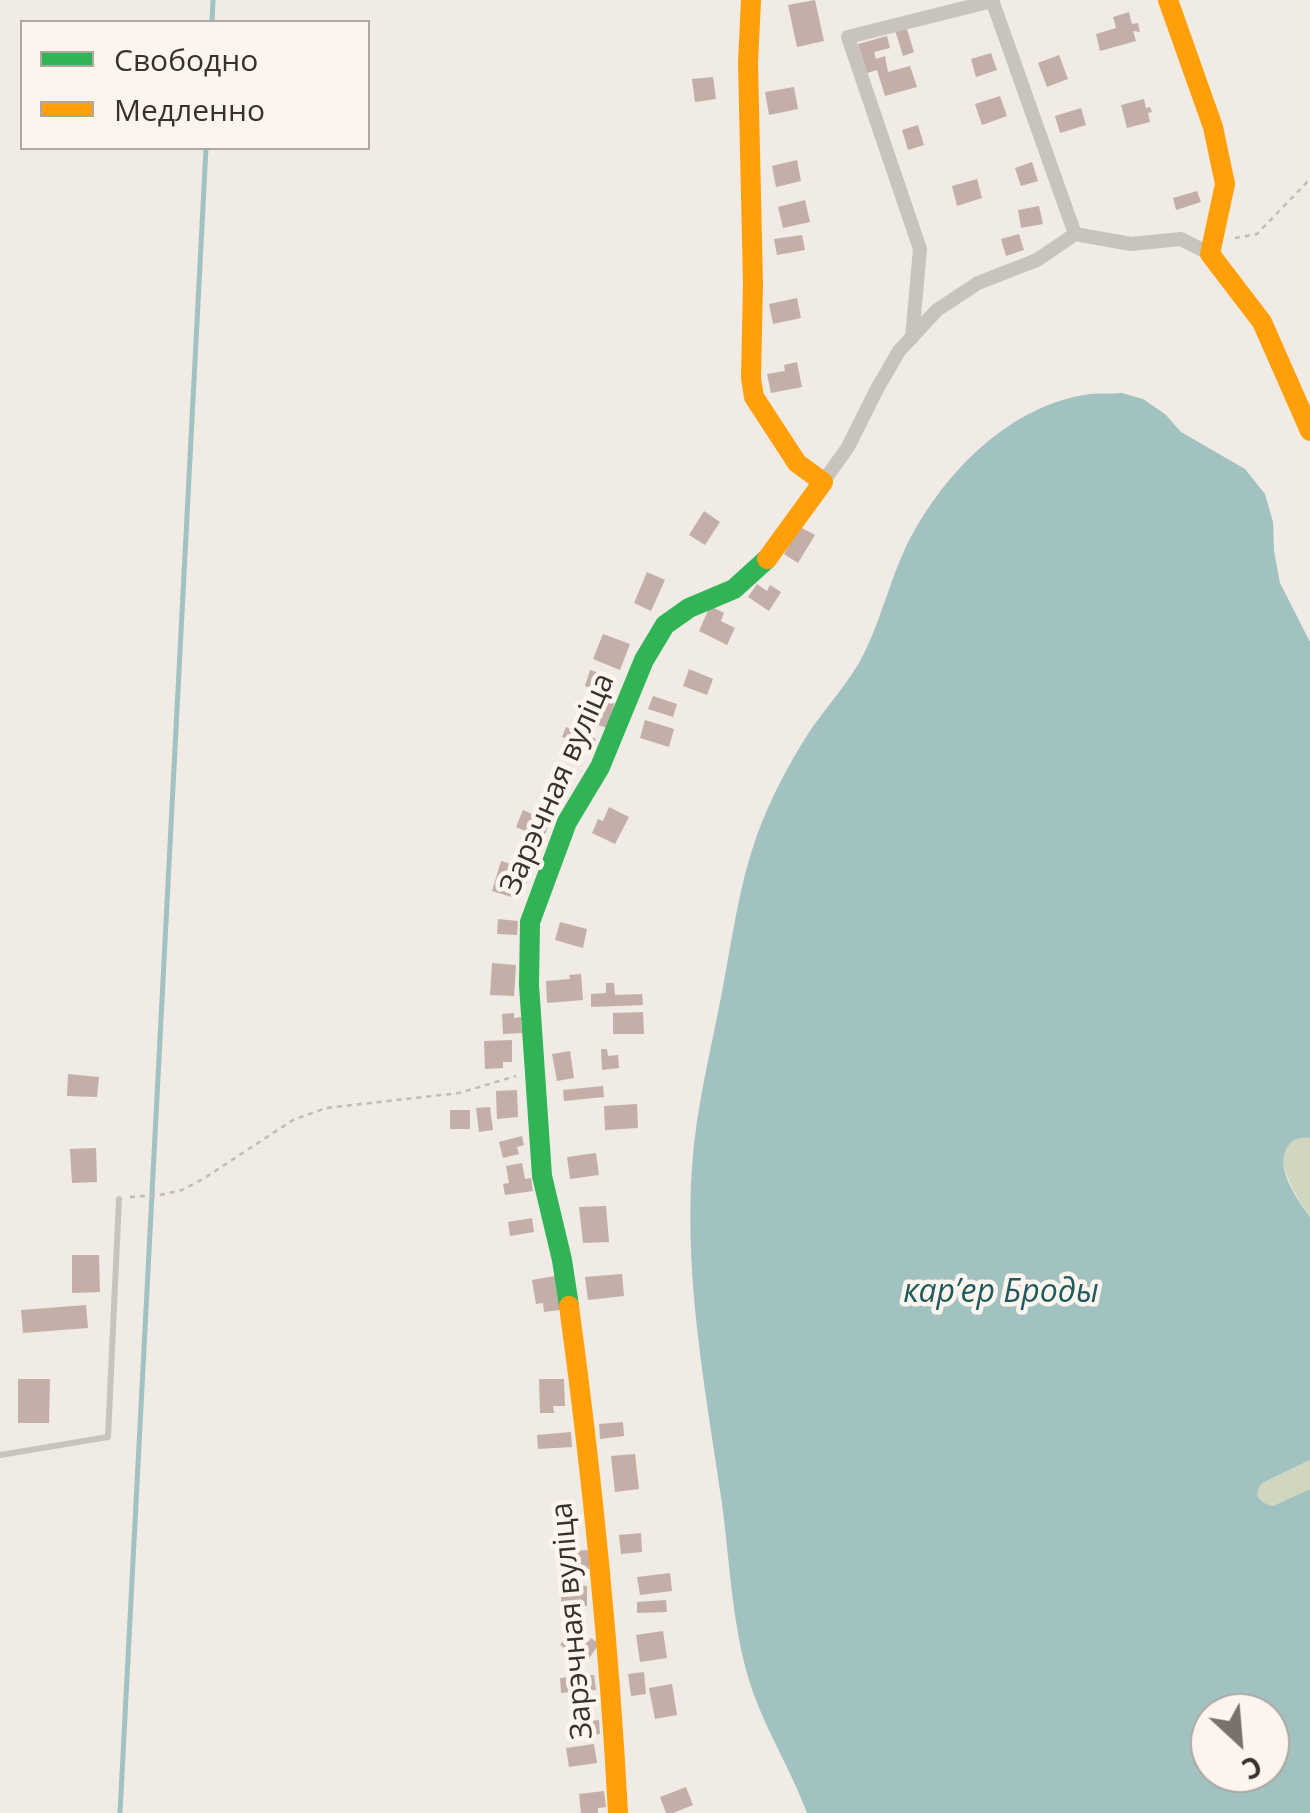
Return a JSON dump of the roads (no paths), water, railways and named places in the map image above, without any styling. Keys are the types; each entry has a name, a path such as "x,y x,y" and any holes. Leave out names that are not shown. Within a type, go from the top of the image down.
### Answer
{"street":[{"path":"751,0 751,378 754,396 797,462 823,482 848,447 899,351 937,310 978,283 1037,260 1075,234 1131,244 1181,239 1212,248 1262,322 1310,431"},
{"path":"1168,0 1213,127 1225,184 1212,248"},
{"path":"912,338 920,249 848,37 992,1 1075,234"},
{"name":"Зарэчная вуліца","path":"618,1813 610,1669 585,1423 562,1260 542,1176 529,985 530,922 567,822 600,767 644,660 665,625 688,608 734,590 766,560 823,482"}],"lane":[{"path":"0,1455 108,1437 119,1199"}],"water":[{"name":"карʼер Броды","path":"1122,393 1143,399 1165,414 1181,432 1245,469 1265,494 1273,522 1280,583 1310,642 1310,1138 1290,1143 1283,1164 1289,1183 1310,1217 1310,1460 1262,1483 1258,1495 1261,1501 1273,1506 1310,1489 1310,1813 807,1813 762,1714 743,1658 694,1294 690,1210 694,1145 741,893 757,835 780,783 808,734 861,659 905,549 937,496 979,449 1004,429 1060,401 1090,394"}],"waterway":[{"path":"212,20 213,0"},
{"path":"120,1813 206,150"}]}
